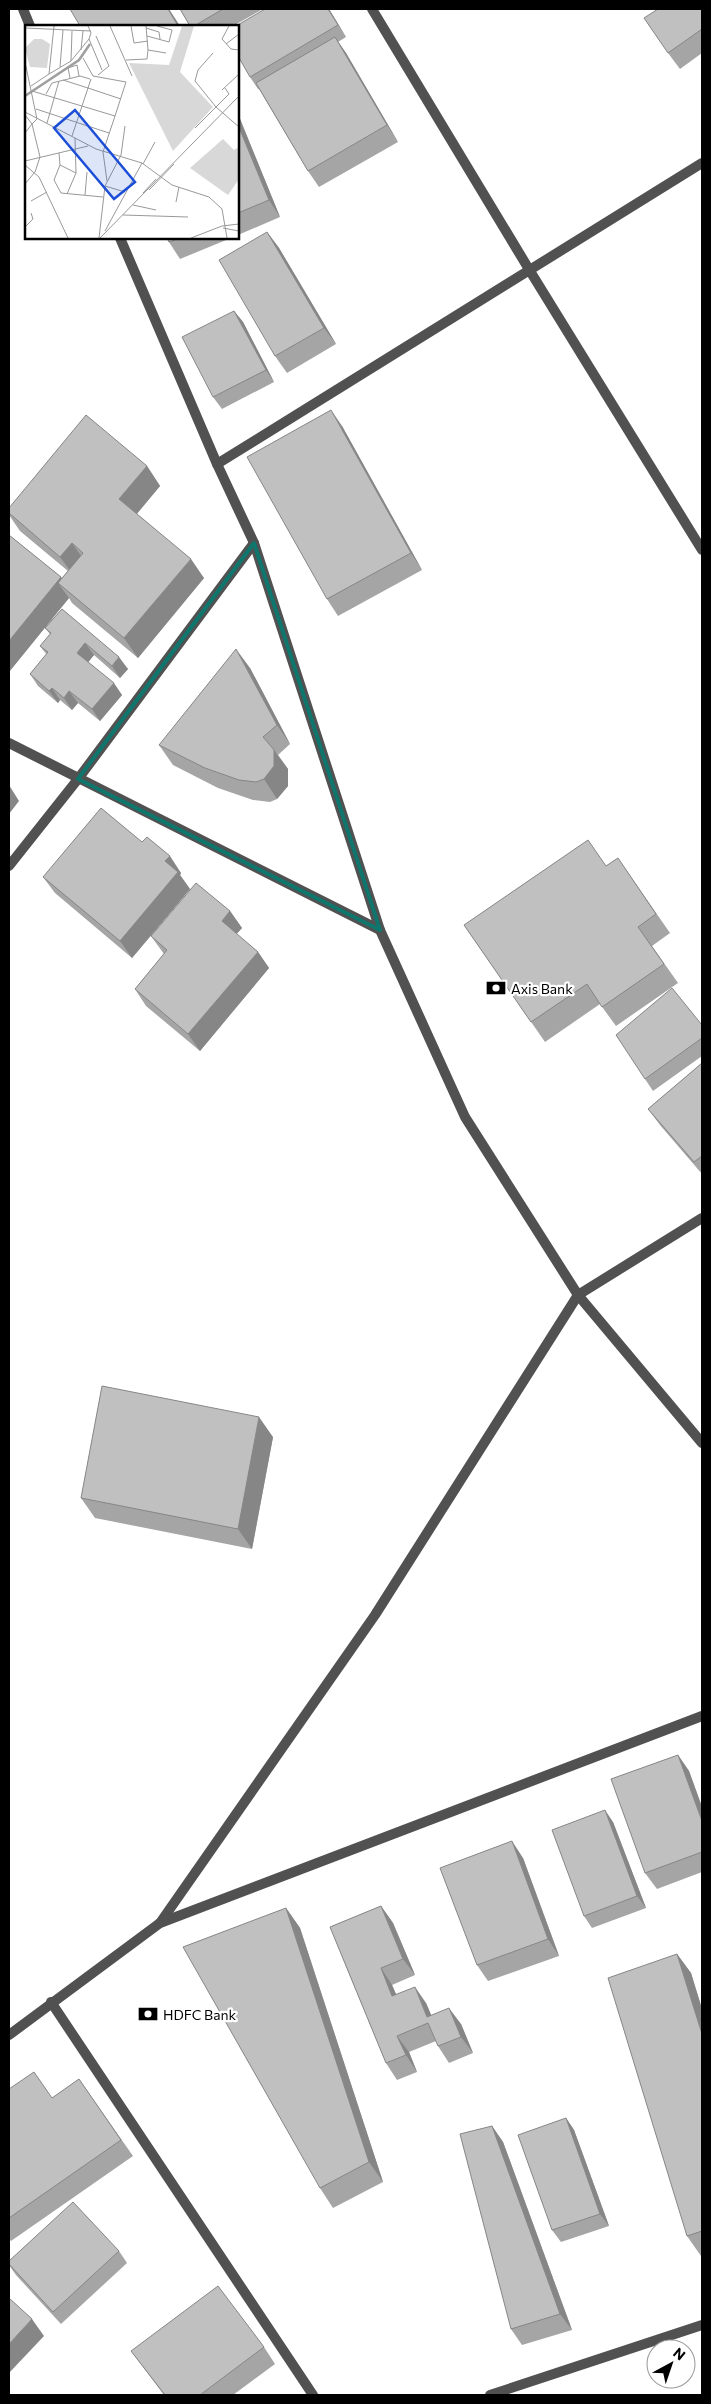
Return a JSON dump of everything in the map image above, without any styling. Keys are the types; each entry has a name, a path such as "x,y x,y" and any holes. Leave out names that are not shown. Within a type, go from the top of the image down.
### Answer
{"street":[{"path":"23,9 30,25"},
{"path":"372,9 530,271 702,550"},
{"path":"217,464 702,163"},
{"path":"120,239 217,464 254,543 380,930 465,1117 578,1295 702,1443"},
{"path":"9,866 78,778 254,543"},
{"path":"9,743 380,930"},
{"path":"160,1923 375,1615 578,1295 702,1218"},
{"path":"9,2035 160,1923 702,1716"},
{"path":"51,2002 313,2395"},
{"path":"490,2395 702,2325"}],"highlighted area":[{"path":"254,543 380,930 78,779"}],"building":[{"path":"70,9 168,9 177,25 79,25"},
{"path":"180,9 223,9 196,25 189,25"},
{"path":"265,9 328,9 338,25 250,77 239,58 238,25"},
{"path":"658,9 702,9 702,29 668,53 644,18"},
{"path":"335,37 387,125 308,171 256,83"},
{"path":"239,127 269,200 239,213"},
{"path":"267,232 324,328 275,356 219,260"},
{"path":"234,311 266,370 213,397 182,337"},
{"path":"331,410 411,553 327,599 247,457"},
{"path":"86,415 147,466 119,499 191,559 124,638 58,583 83,553 72,543 60,557 9,513 9,508"},
{"path":"9,535 61,577 9,641"},
{"path":"62,609 119,657 112,666 85,643 77,653 114,683 92,709 69,691 64,698 52,688 49,691 30,674 48,652 40,646 51,633 45,628"},
{"path":"236,649 277,725 263,737 274,750 274,766 264,779 256,782 239,780 205,768 159,745"},
{"path":"101,808 142,842 147,837 170,856 165,861 178,872 120,941 43,877"},
{"path":"588,840 606,866 618,858 656,914 638,927 664,964 602,1007 587,984 531,1022 464,925"},
{"path":"196,883 230,911 222,921 258,952 188,1034 135,989 167,950 151,936"},
{"path":"672,988 702,1025 702,1038 645,1079 616,1035"},
{"path":"702,1063 702,1156 694,1162 648,1109"},
{"path":"102,1386 259,1417 238,1529 81,1498"},
{"path":"678,1755 702,1821 702,1852 645,1873 611,1779"},
{"path":"605,1810 637,1896 584,1916 552,1830"},
{"path":"512,1841 548,1939 477,1965 440,1868"},
{"path":"381,1906 403,1959 381,1968 392,1996 415,1987 427,2017 449,2008 461,2037 438,2046 428,2023 397,2036 406,2055 386,2063 330,1927"},
{"path":"286,1908 369,2162 320,2188 183,1947"},
{"path":"677,1954 702,2034 702,2231 687,2236 608,1978"},
{"path":"34,2072 52,2098 79,2079 121,2140 9,2218 9,2089"},
{"path":"566,2118 600,2214 552,2230 518,2135"},
{"path":"492,2126 560,2314 511,2329 460,2134"},
{"path":"73,2202 119,2251 53,2312 9,2264 9,2261"},
{"path":"218,2286 264,2347 200,2395 165,2395 131,2351"},
{"path":"9,2298 32,2319 9,2344"}],"place":[{"name":"Axis Bank","path":"496,988"},
{"name":"HDFC Bank","path":"148,2014"}]}
